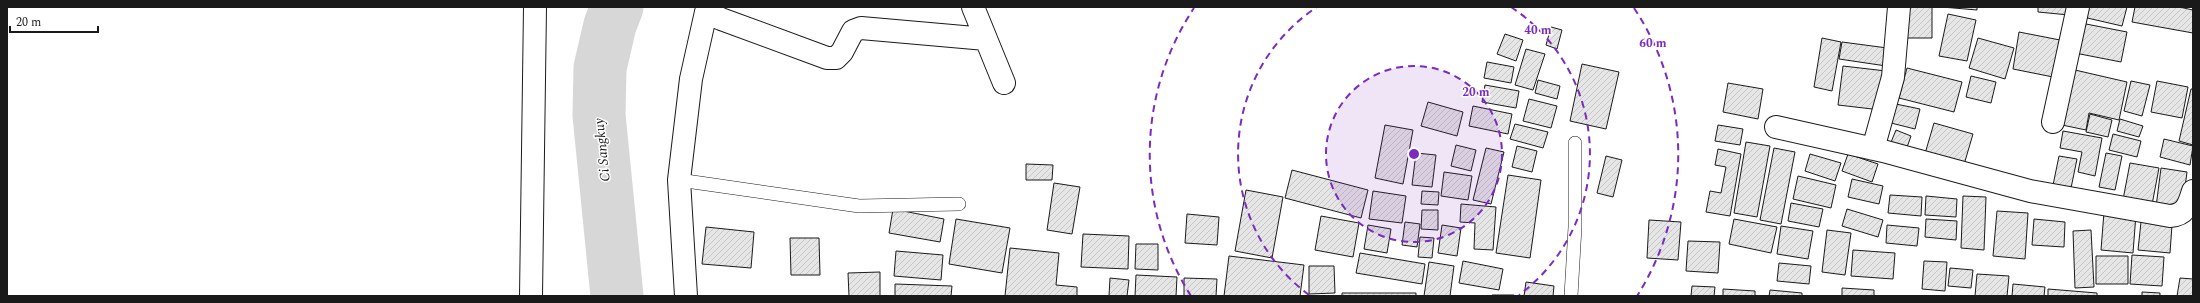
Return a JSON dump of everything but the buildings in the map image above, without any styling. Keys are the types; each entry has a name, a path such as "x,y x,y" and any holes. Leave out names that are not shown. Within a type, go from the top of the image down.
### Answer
{"street":[{"path":"531,296 535,7"},
{"path":"973,7 1004,83"},
{"path":"1873,149 1893,77 1899,7"},
{"path":"2053,122 2078,7"},
{"path":"686,296 679,180 691,79 708,9 721,19 827,58 836,58 842,52 853,31 861,28 986,39"},
{"path":"1776,128 1873,149 2030,191 2170,216 2179,216 2188,208 2193,191"}],"lane":[{"path":"1571,296 1575,227 1575,143"},
{"path":"679,180 859,206 959,204"}],"waterway":[{"name":"Ci Sangkuy","path":"617,7 610,25 600,68 599,115 617,296"}]}
